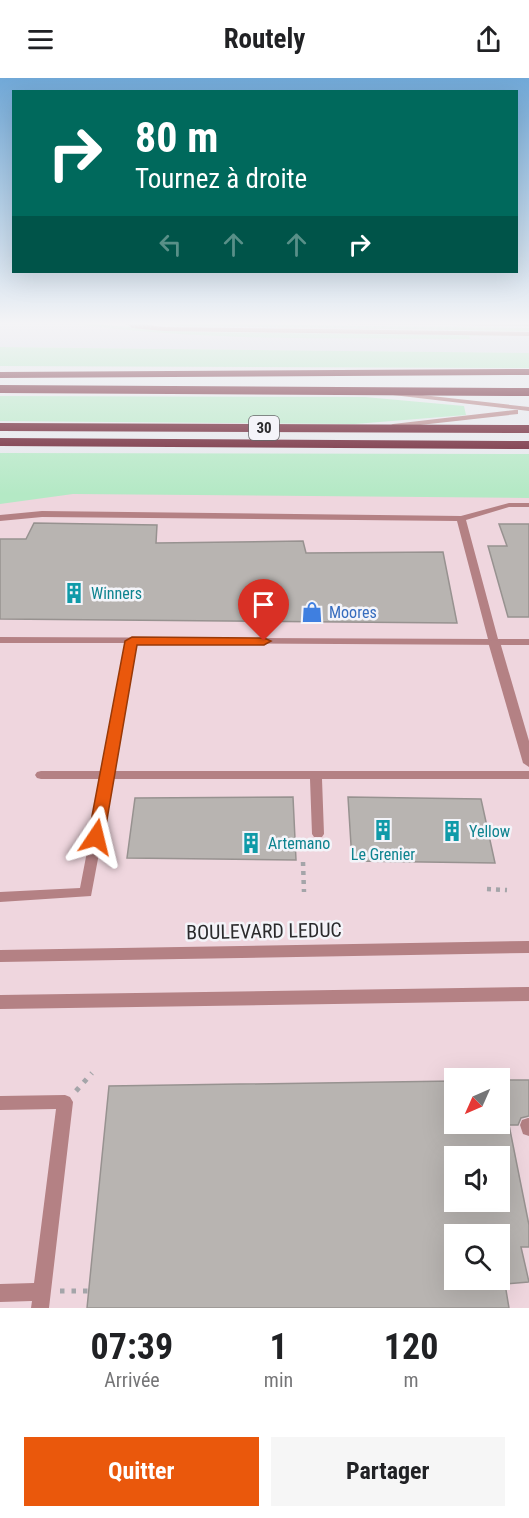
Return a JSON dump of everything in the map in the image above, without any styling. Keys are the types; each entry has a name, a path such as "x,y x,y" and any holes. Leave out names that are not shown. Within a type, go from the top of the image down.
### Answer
{"highway":[{"path":"229,390 529,380"},
{"path":"0,389 529,392"},
{"name":"30","path":"0,426 529,429"},
{"path":"0,442 529,445"}],"street":[{"path":"494,642 529,763"},
{"name":"BOULEVARD LEDUC","path":"0,956 529,947"},
{"path":"0,1002 529,994"}],"lane":[{"path":"368,391 529,410"},
{"path":"372,428 529,410"},
{"path":"0,518 54,514 461,519 509,505 529,505"},
{"path":"461,519 494,642"},
{"path":"0,640 529,642"},
{"path":"0,897 86,893 132,641"},
{"path":"41,775 316,777 529,775"},
{"path":"316,777 318,834"},
{"path":"0,1103 65,1102 41,1300 0,1293"}],"path":[{"path":"303,862 304,891"},
{"path":"487,890 507,890"},
{"path":"65,1291 89,1291"}],"shaded area":[{"path":"0,464 529,474 529,1308 0,1308"}],"green space":[{"path":"0,396 365,397 464,406 466,415 355,424 0,421"},
{"path":"0,453 529,454 529,498 73,494 0,504"}],"building":[{"path":"34,523 157,525 156,543 303,541 306,553 443,552 457,623 0,619 0,539 26,539"},
{"path":"499,524 529,524 529,617 508,617 488,546 507,546"},
{"path":"293,797 296,860 127,858 135,798"},
{"path":"348,797 481,799 495,863 352,861"},
{"path":"510,1080 529,1080 529,1116 521,1118 518,1125 510,1125"},
{"path":"444,1081 444,1134 510,1134 510,1130 529,1225 529,1247 521,1247 529,1282 510,1284 510,1224 444,1224 444,1290 506,1290 509,1308 87,1308 109,1086"}],"place":[{"name":"Winners","path":"74,593"},
{"name":"Moores","path":"312,612"},
{"name":"Le Grenier","path":"383,830"},
{"name":"Yellow","path":"452,831"},
{"name":"Artemano","path":"251,843"}],"route":[{"path":"96,837 132,641 264,641"}]}
